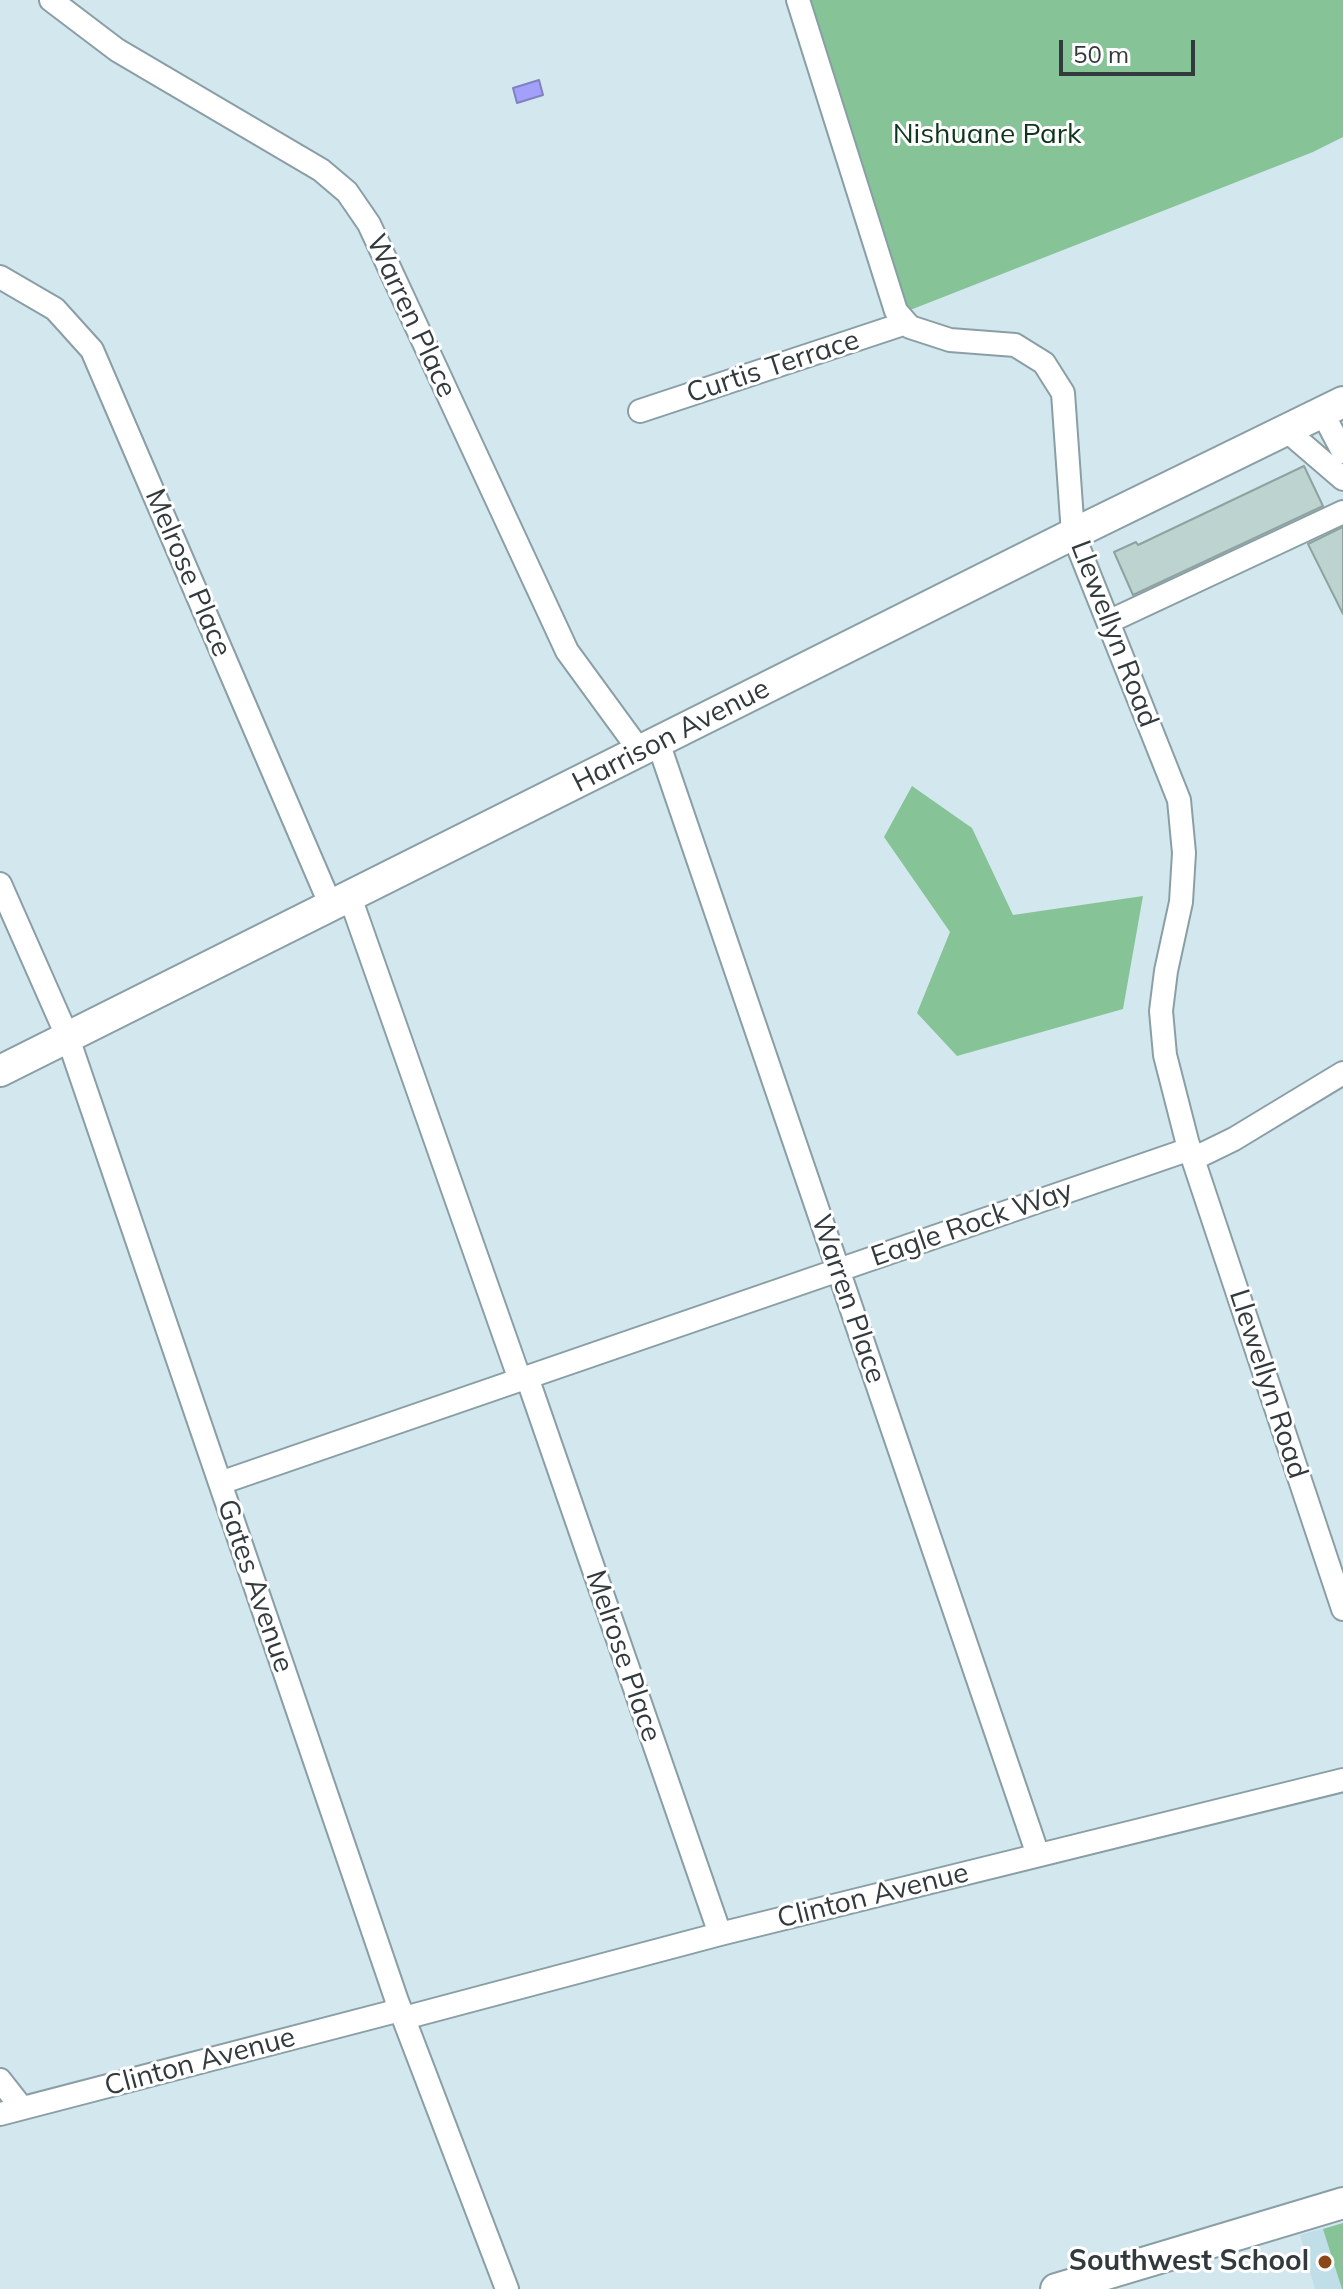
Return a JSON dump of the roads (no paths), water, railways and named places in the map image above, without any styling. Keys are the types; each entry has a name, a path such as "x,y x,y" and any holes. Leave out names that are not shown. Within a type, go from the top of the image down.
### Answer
{"street":[{"name":"Warren Place","path":"51,0 117,50 321,170 347,192 369,224 567,651 649,747 839,1270 1038,1855"},
{"path":"798,0 896,311 906,323"},
{"name":"Melrose Place","path":"0,277 55,309 92,350 340,902 523,1378 720,1934"},
{"name":"Curtis Terrace","path":"640,411 906,323"},
{"name":"Llewellyn Road","path":"906,323 950,340 1015,345 1044,363 1063,393 1073,534 1179,800 1184,853 1181,902 1161,1011 1165,1055 1192,1154 1341,1597"},
{"name":"Harrison Avenue","path":"0,1071 1332,407"},
{"path":"1332,407 1343,452"},
{"path":"1286,430 1343,479"},
{"path":"1108,622 1343,512"},
{"name":"Gates Avenue","path":"0,884 68,1038 402,2014 507,2289"},
{"name":"Eagle Rock Way","path":"220,1483 839,1270 1234,1139 1343,1073"},
{"name":"Clinton Avenue","path":"0,2114 1343,1780"},
{"path":"0,2080 22,2108"},
{"path":"1056,2289 1343,2203"}],"place":[{"name":"Southwest School","path":"1325,2262"}],"park label":[{"name":"Nishuane Park","path":"987,135"}]}
